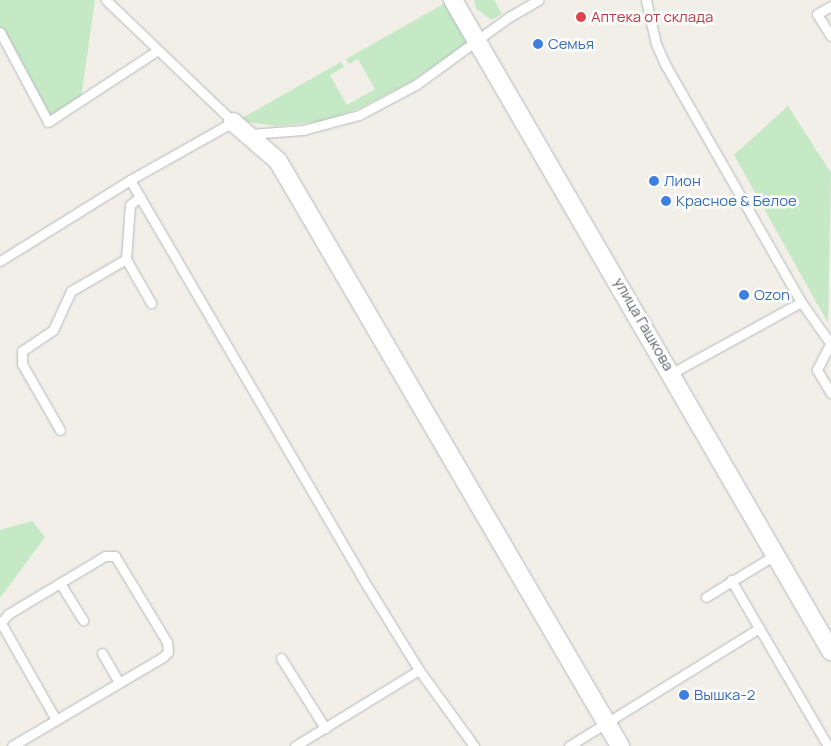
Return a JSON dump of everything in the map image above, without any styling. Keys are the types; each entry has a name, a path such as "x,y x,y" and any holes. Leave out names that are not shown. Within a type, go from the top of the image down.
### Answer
{"street":[{"name":"улица Гашкова","path":"453,0 479,40 831,651"},
{"path":"233,122 250,134 278,161 620,746"}],"lane":[{"path":"0,260 130,180 233,122 106,0"},
{"path":"250,134 304,130 359,115 417,84 508,17 539,0"},
{"path":"646,0 656,44 666,66 801,302 831,344 817,370 831,393"},
{"path":"831,6 817,14 831,36"},
{"path":"0,32 48,122 158,50"},
{"path":"130,180 361,576 419,670 474,746"},
{"path":"140,197 130,205 126,259 151,303"},
{"path":"60,430 22,364 22,351 54,330 71,291 126,259"},
{"path":"672,373 801,302"},
{"path":"12,746 163,657 169,647 119,559 110,554 8,614 1,623 56,720"},
{"path":"706,597 731,580 775,555"},
{"path":"731,580 828,746"},
{"path":"60,582 83,620"},
{"path":"569,746 759,628"},
{"path":"102,653 119,683"},
{"path":"281,658 325,728"},
{"path":"294,746 419,670"}],"green space":[{"path":"0,0 95,0 81,98 49,120 0,28"},
{"path":"474,0 494,0 502,14 492,20 476,9"},
{"path":"447,2 472,40 409,83 360,108 325,121 277,126 246,122 242,118 341,62 344,67 330,75 347,105 375,89 358,59 349,64 346,59"},
{"path":"788,106 831,173 828,323 734,155"},
{"path":"32,521 45,537 0,598 0,530"}],"place":[{"name":"Аптека от склада","path":"581,17"},
{"name":"Семья","path":"538,44"},
{"name":"Лион","path":"654,181"},
{"name":"Красное & Белое","path":"666,201"},
{"name":"Ozon","path":"744,295"},
{"name":"Вышка-2","path":"684,695"}]}
